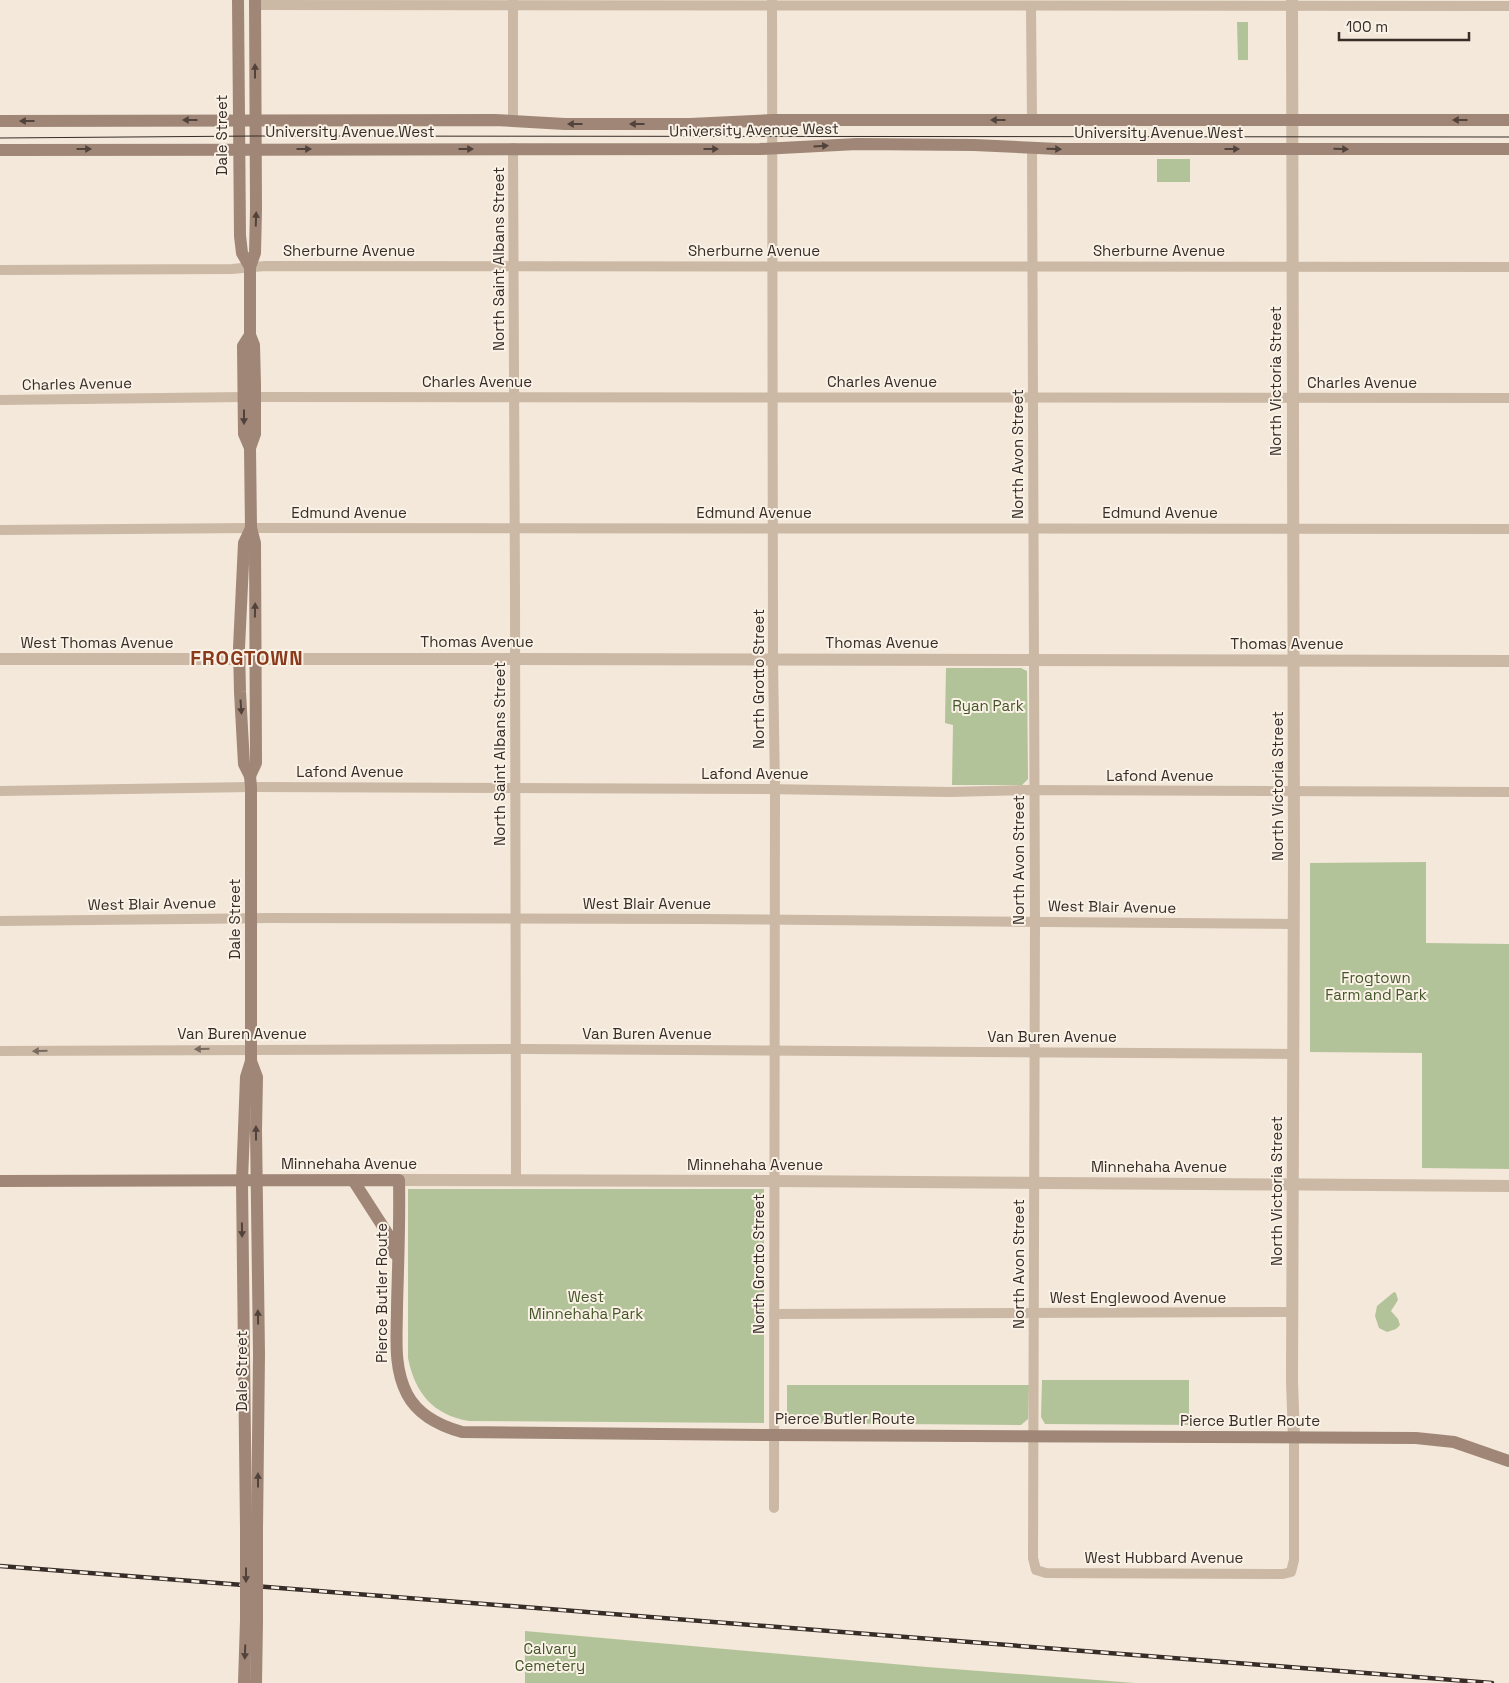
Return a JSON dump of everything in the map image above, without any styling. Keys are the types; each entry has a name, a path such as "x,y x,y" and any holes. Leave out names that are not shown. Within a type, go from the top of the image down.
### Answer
{"main road":[{"name":"Dale Street","path":"238,0 238,148 242,253 250,267"},
{"name":"Dale Street","path":"254,3 256,120 255,252 250,267 250,335 243,346 255,434 250,448 251,528 255,543 256,763 251,782 251,1055 246,1077 242,1182 252,1528 252,1622 256,1683"},
{"name":"University Avenue West","path":"0,121 513,120 565,124 690,124 773,120 1509,120"},
{"name":"University Avenue West","path":"0,150 773,148 945,144 1032,148 1509,149"},
{"name":"Dale Street","path":"251,528 244,543 239,658 244,764 251,782"},
{"name":"Dale Street","path":"251,1055 257,1077 259,1354 252,1528"},
{"name":"Minnehaha Avenue","path":"0,1181 257,1182 266,1180 399,1180"},
{"path":"353,1180 389,1236 398,1263"},
{"name":"Pierce Butler Route","path":"399,1180 397,1355 401,1382 414,1404 422,1413 441,1425 462,1432 1416,1438 1434,1439 1472,1447 1509,1461"},
{"name":"Dale Street","path":"244,1683 252,1622"}],"street":[{"path":"254,3 958,3 1031,6 1126,3 1292,3 1509,6"},
{"path":"513,3 513,120"},
{"name":"North Grotto Street","path":"772,3 773,660 775,789 774,1508"},
{"name":"North Victoria Street","path":"1292,3 1294,660 1294,1560 1292,1572"},
{"path":"1031,6 1032,120"},
{"name":"North Saint Albans Street","path":"513,148 516,659 516,1180"},
{"name":"North Avon Street","path":"1032,148 1035,921 1033,1558 1036,1570"},
{"name":"Sherburne Avenue","path":"0,270 232,269 266,266 1509,268"},
{"name":"Charles Avenue","path":"0,400 250,397 1509,398"},
{"name":"Edmund Avenue","path":"0,530 251,528 1509,529"},
{"name":"Thomas Avenue","path":"255,658 1509,661"},
{"name":"West Thomas Avenue","path":"0,659 255,658"},
{"name":"Lafond Avenue","path":"0,791 251,782 516,788 950,792 1034,790 1509,792"},
{"name":"West Blair Avenue","path":"0,921 251,918 774,919 1294,924"},
{"name":"Van Buren Avenue","path":"0,1051 251,1055 516,1049 1293,1054"},
{"name":"Minnehaha Avenue","path":"399,1180 1509,1186"},
{"name":"West Englewood Avenue","path":"774,1314 1293,1312"},
{"name":"West Hubbard Avenue","path":"1036,1570 1046,1573 1282,1574 1292,1572"}],"green space":[{"path":"1237,22 1248,22 1248,60 1238,60"},
{"path":"1157,159 1190,159 1190,182 1157,182"},
{"name":"Ryan Park","path":"946,668 1021,668 1027,671 1028,779 1022,785 952,785 953,725 945,723"},
{"name":"Frogtown Farm and Park","path":"1426,862 1426,943 1509,944 1509,1169 1422,1168 1422,1053 1310,1052 1310,863"},
{"name":"West Minnehaha Park","path":"408,1189 764,1189 764,1423 469,1421 445,1414 436,1408 421,1392 415,1382 408,1358"},
{"path":"1394,1292 1398,1300 1391,1311 1398,1319 1400,1325 1396,1329 1387,1332 1379,1328 1375,1316 1377,1306"},
{"path":"1042,1380 1189,1380 1189,1416 1196,1417 1196,1425 1045,1424 1041,1417"},
{"path":"787,1385 1029,1385 1028,1419 1021,1425 787,1423"},
{"name":"Calvary Cemetery","path":"525,1631 927,1667 1135,1683 525,1683"}],"tram line":[{"path":"0,138 256,136 1509,137"}],"railway":[{"path":"0,1566 1492,1683"}],"district":[{"name":"FROGTOWN","path":"247,658"}]}
